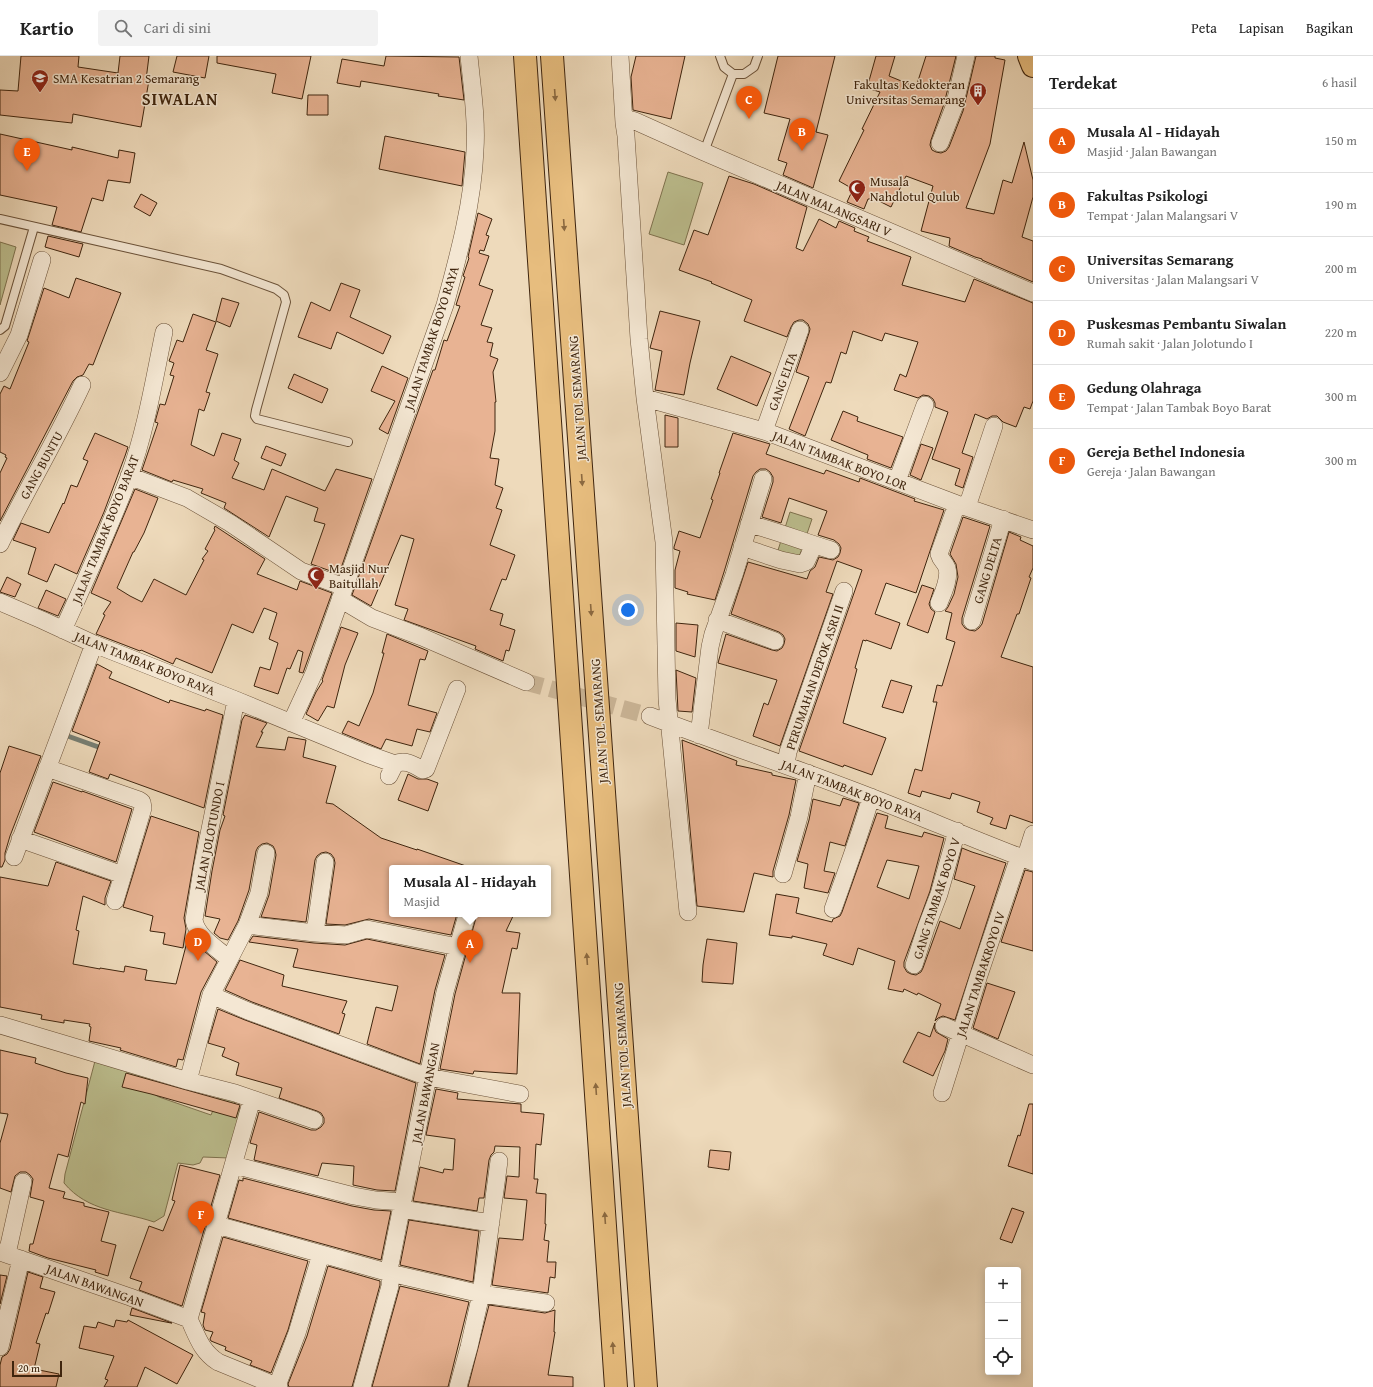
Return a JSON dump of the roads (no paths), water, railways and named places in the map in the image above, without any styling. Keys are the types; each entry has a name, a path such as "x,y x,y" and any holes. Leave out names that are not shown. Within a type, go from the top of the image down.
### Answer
{"main road":[{"path":"526,56 616,1387"},
{"name":"JALAN TOL SEMARANG","path":"552,56 646,1387"},
{"path":"1029,56 1033,66"}],"street":[{"name":"JALAN TAMBAK BOYO RAYA","path":"291,723 314,673 445,304 456,263 472,194 475,149 474,111 469,56"},
{"path":"620,56 629,122 626,136 639,339 645,398 664,542 667,699 688,912"},
{"path":"940,143 954,106 966,56"},
{"name":"JALAN MALANGSARI V","path":"629,122 704,152 1033,293"},
{"path":"0,373 19,335 42,260"},
{"name":"GANG ELTA","path":"764,431 800,330"},
{"name":"JALAN TAMBAK BOYO BARAT","path":"63,630 129,476 145,420 164,332"},
{"name":"GANG BUNTU","path":"0,544 14,514 70,412 82,385"},
{"name":"JALAN TAMBAK BOYO LOR","path":"645,398 764,431 1033,530"},
{"path":"897,481 925,405"},
{"path":"939,603 946,583 948,571 946,566 940,560 939,554 962,505 994,426"},
{"path":"129,476 187,498 230,522 301,571 342,594 372,618 422,637 526,682"},
{"path":"699,735 710,647 717,620 742,547 763,478"},
{"name":"GANG DELTA","path":"972,621 1003,519"},
{"path":"749,524 776,531 831,550"},
{"path":"742,547 781,560 800,564 806,562 814,545"},
{"name":"PERUMAHAN DEPOK ASRI II","path":"786,764 791,745 844,591"},
{"name":"JALAN TAMBAK BOYO RAYA","path":"0,602 94,644 367,754 392,770 403,762 408,762 423,770 426,769 458,689"},
{"path":"717,620 775,640"},
{"path":"14,858 94,644"},
{"name":"JALAN JOLOTUNDO I","path":"229,959 200,934 195,926 194,920 202,869 236,700"},
{"name":"JALAN TAMBAK BOYO RAYA","path":"650,716 699,735 786,764 1026,859"},
{"path":"47,768 142,802 144,808 116,901"},
{"path":"783,874 799,817 808,773"},
{"path":"833,909 857,843 871,797"},
{"name":"GANG TAMBAK BOYO V","path":"914,965 939,894 957,832"},
{"name":"JALAN TAMBAKROYO IV","path":"942,1093 960,1034 1026,859 1033,834"},
{"path":"20,839 124,875"},
{"path":"188,1081 211,995 247,925 259,893 266,853"},
{"path":"315,933 325,862"},
{"name":"JALAN BAWANGAN","path":"362,1387 390,1286 390,1265 445,992 466,917"},
{"path":"247,925 346,935 367,929 458,947"},
{"path":"211,995 248,1011 428,1077 520,1094"},
{"path":"0,1025 188,1081 235,1093 314,1120"},
{"path":"944,1026 1033,1065"},
{"path":"252,1099 189,1319 203,1349 209,1356 218,1362 278,1386 297,1333 321,1254"},
{"path":"458,1387 481,1294 499,1161"},
{"path":"234,1165 354,1196 491,1222"},
{"path":"0,1347 9,1255 23,1182"},
{"path":"217,1225 390,1273 481,1294 546,1303"},
{"name":"JALAN BAWANGAN","path":"9,1255 189,1319"}],"lane":[{"path":"720,56 724,67 733,74 744,74 754,67 758,56"},
{"path":"704,152 733,74"},
{"path":"0,219 34,228 213,267 276,289 284,296 286,302 255,416 257,418 348,442"},
{"path":"0,330 5,326 34,228"}],"waterway":[{"path":"62,734 104,749"}],"tunnel":[{"path":"526,682 650,716"}],"place":[{"name":"SMA Kesatrian 2 Semarang","path":"40,93"},
{"name":"Fakultas Kedokteran Universitas Semarang","path":"978,106"},
{"name":"Universitas Semarang","path":"749,119"},
{"name":"Fakultas Psikologi","path":"802,151"},
{"name":"Gedung Olahraga","path":"27,171"},
{"name":"Musala Nahdlotul Qulub","path":"857,203"},
{"name":"Masjid Nur Baitullah","path":"316,590"},
{"name":"Puskesmas Pembantu Siwalan","path":"198,961"},
{"name":"Musala Al - Hidayah","path":"470,963"},
{"name":"Gereja Bethel Indonesia","path":"201,1234"}],"district":[{"name":"SIWALAN","path":"180,99"}]}
